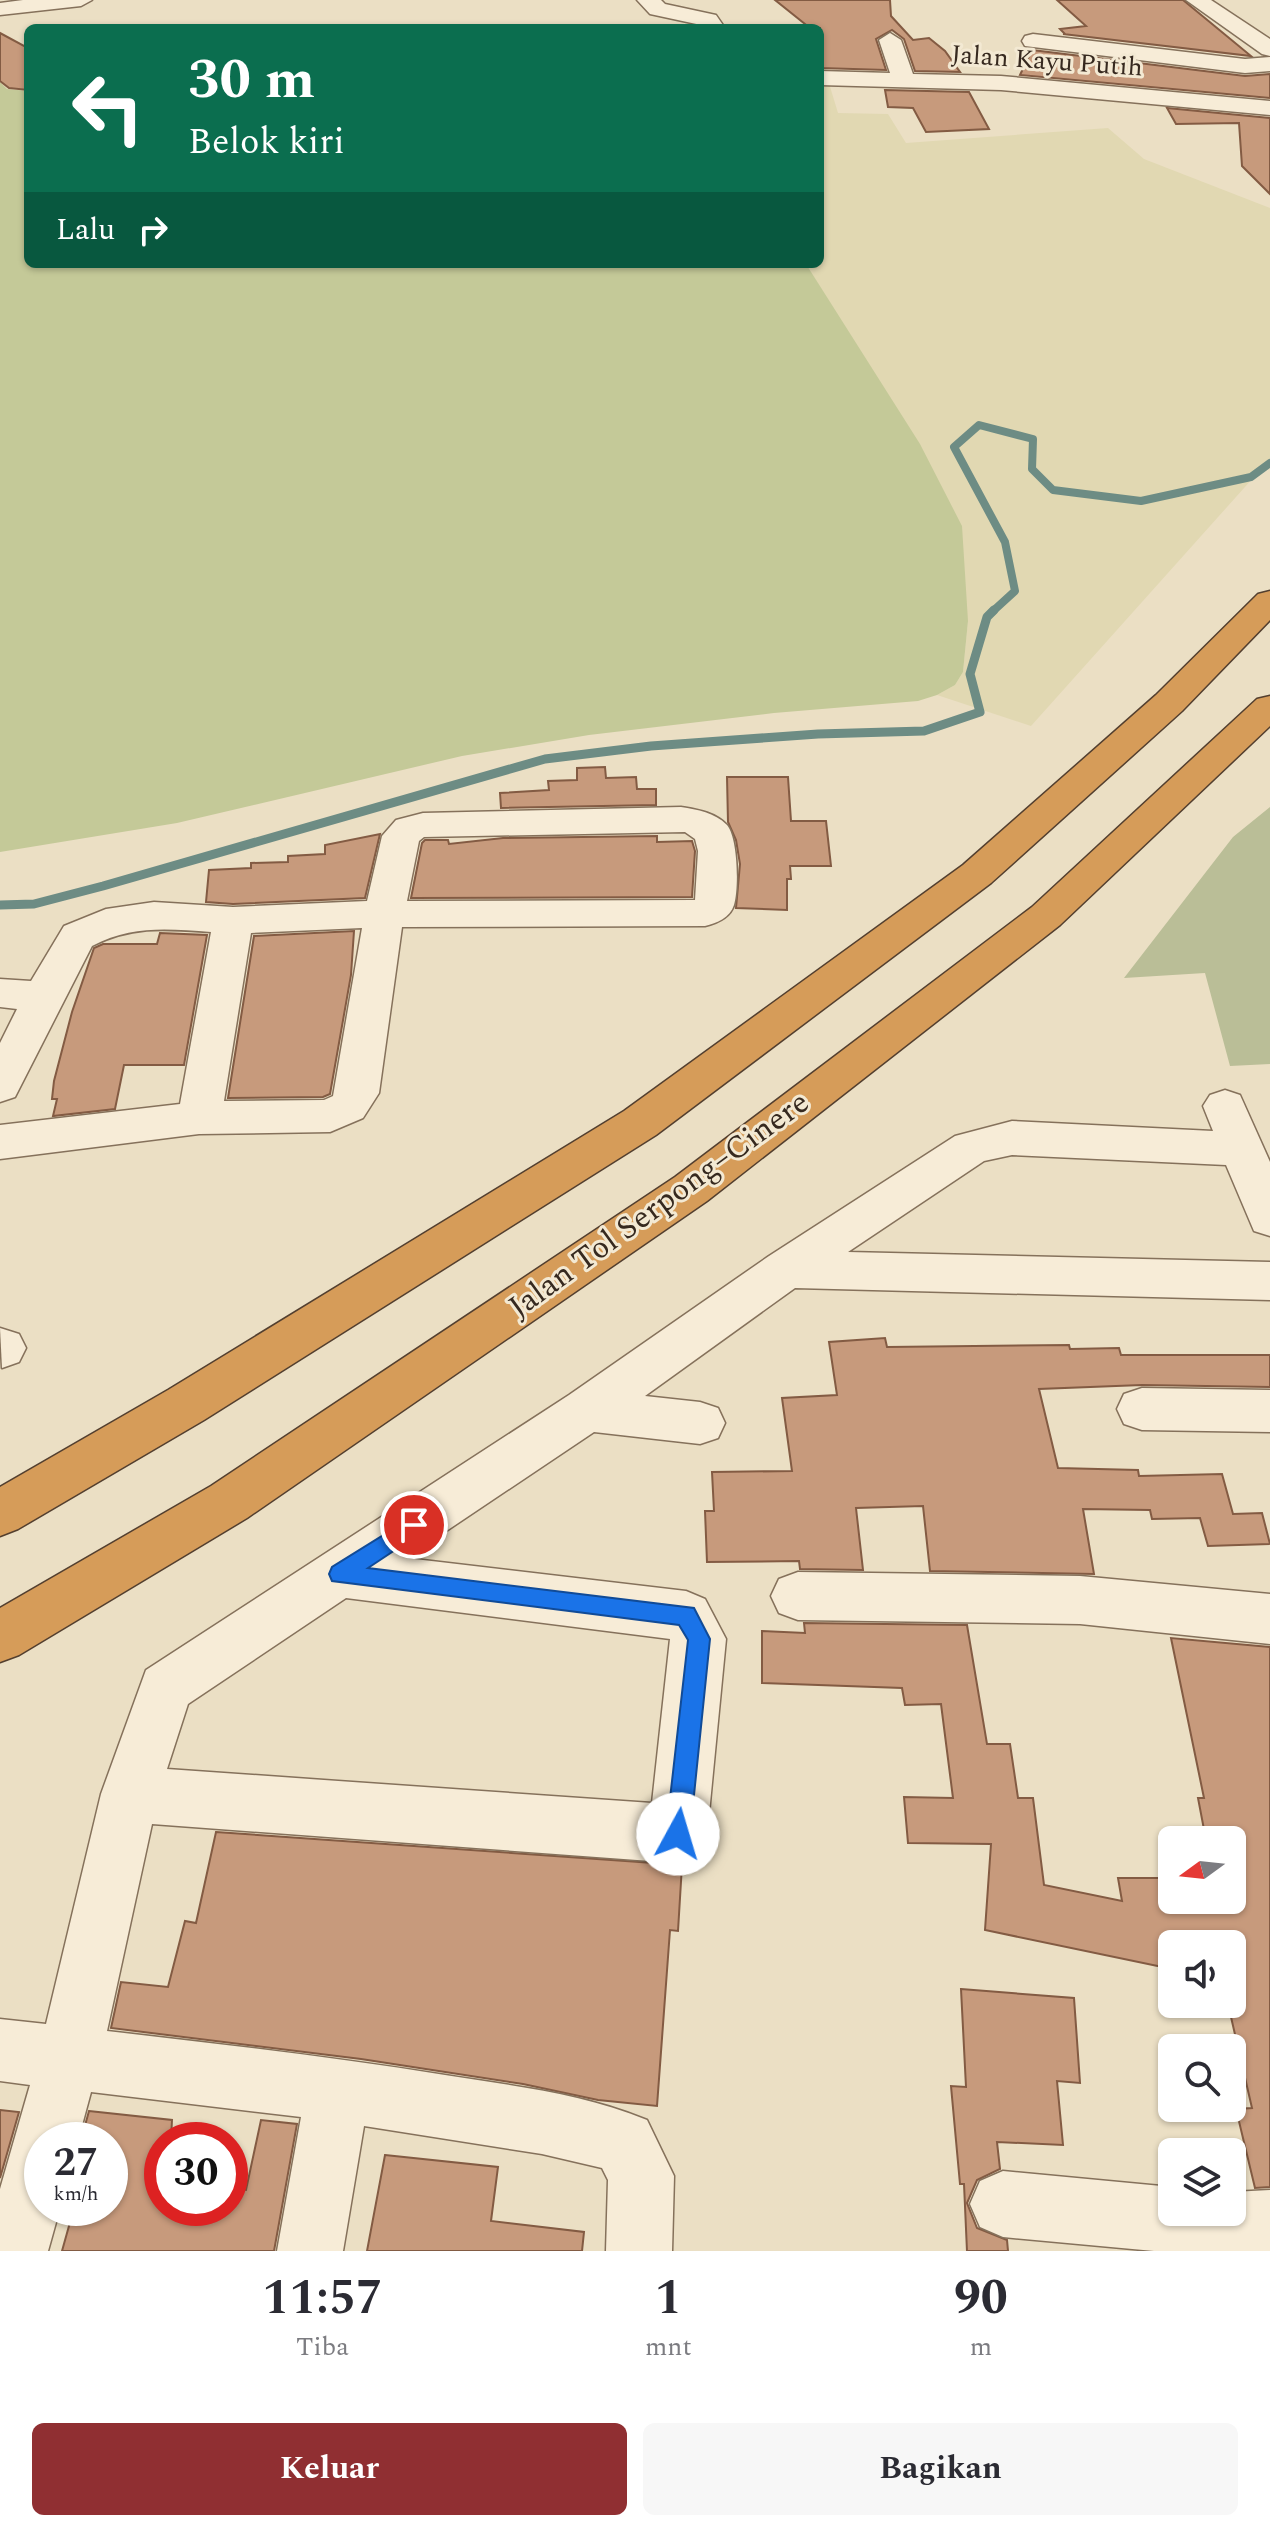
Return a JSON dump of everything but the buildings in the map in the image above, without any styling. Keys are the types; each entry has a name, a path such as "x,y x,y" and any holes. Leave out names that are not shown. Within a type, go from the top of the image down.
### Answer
{"highway":[{"path":"0,1513 186,1405 640,1123 977,874 1169,703 1270,601"},
{"name":"Jalan Tol Serpong–Cinere","path":"0,1637 229,1502 691,1189 1046,916 1270,707"}],"street":[{"path":"0,2 23,0"},
{"path":"0,9 81,0"},
{"path":"648,0 658,9 708,20 711,24"},
{"path":"1197,0 1270,49"},
{"path":"1046,38 1245,66 1270,64"},
{"path":"890,40 903,79"},
{"path":"1132,95 1153,51"},
{"name":"Jalan Kayu Putih","path":"824,78 1001,83 1270,108"},
{"path":"0,1086 42,997 78,936 106,922 154,915 233,920 384,914 705,913 714,905 717,851 713,834 697,822 681,819 423,825 409,829 401,836 384,914 357,1093 348,1107 330,1116 199,1118 0,1142"},
{"path":"199,1118 233,920"},
{"path":"0,993 42,997"},
{"path":"51,2122 70,2056 130,1794 166,1688 587,1410 786,1269 971,1148 1012,1138 1233,1127 1270,1218"},
{"path":"786,1269 1270,1281"},
{"path":"1142,1409 1270,1411"},
{"path":"587,1410 700,1423"},
{"path":"130,1794 678,1834 699,1639 686,1616 340,1574"},
{"path":"798,1596 1080,1600 1270,1619"},
{"path":"0,2050 338,2090 542,2122 598,2134 624,2143 641,2176 639,2251"},
{"path":"310,2251 338,2090"},
{"path":"1003,2204 1241,2226 1270,2223"},
{"path":"15,2251 24,2219"}],"shaded area":[{"path":"824,80 828,80 838,113 888,114 906,143 1108,128 1144,159 1270,208 1270,459 1031,726 937,695 955,685 963,672 968,621 829,302 808,268 824,268"}],"green space":[{"path":"0,82 7,89 24,91 24,268 809,268 920,444 962,526 968,621 963,672 955,685 937,695 918,701 774,713 589,735 462,756 177,823 0,852"},
{"path":"1270,807 1270,1064 1230,1066 1205,973 1124,978 1233,837"}],"waterway":[{"path":"992,612 1015,591 1005,542 954,447 979,425 1033,439 1032,469 1053,490 1141,501 1251,477 1270,463"},
{"path":"0,905 34,904 103,886 545,759 651,746 818,734 924,731 980,712 970,674 987,617 992,612"}],"route":[{"path":"414,1525 340,1574 686,1616 699,1639 678,1834"}]}
